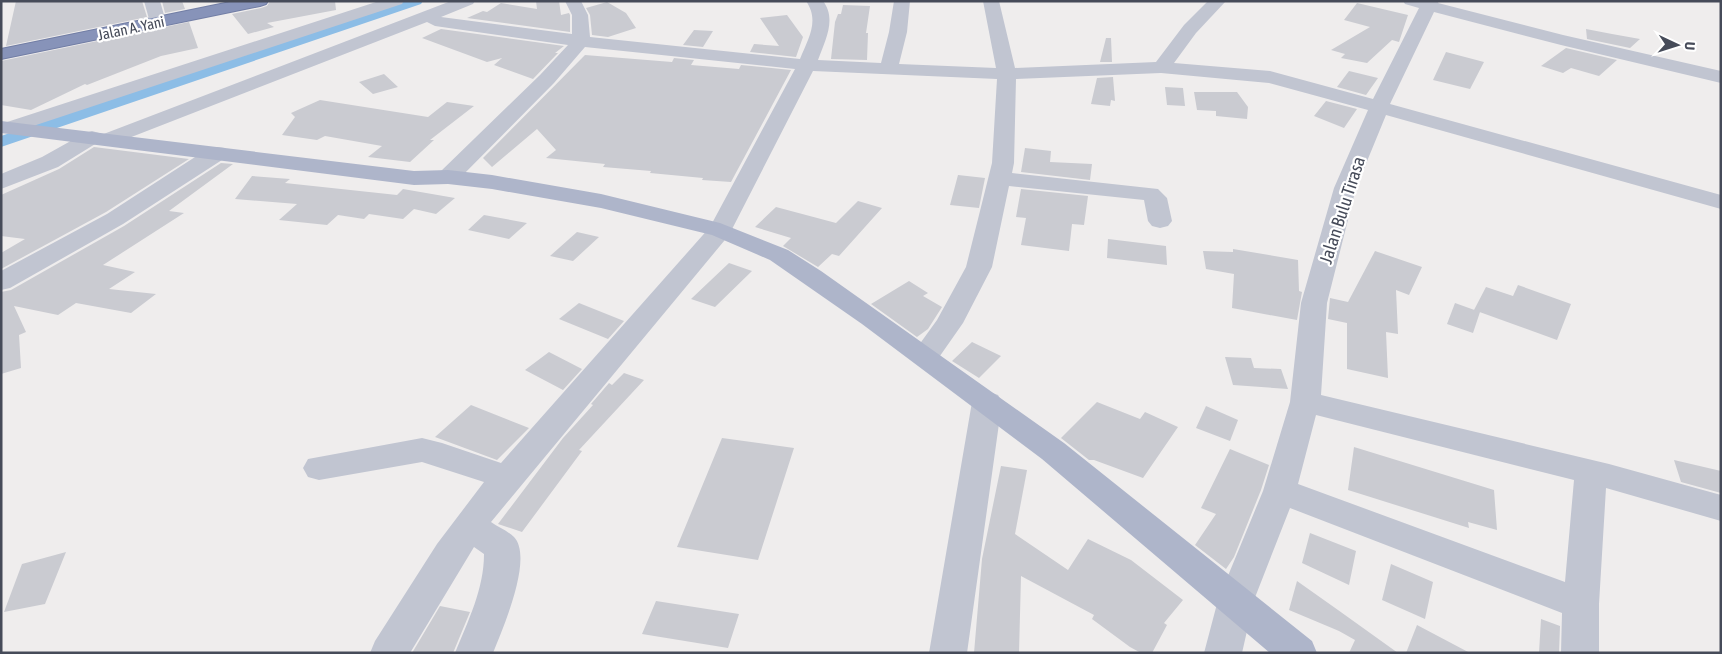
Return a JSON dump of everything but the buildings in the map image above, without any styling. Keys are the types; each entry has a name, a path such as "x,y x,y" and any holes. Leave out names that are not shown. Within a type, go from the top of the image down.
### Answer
{"highway":[{"name":"Jalan A. Yani","path":"1,54 260,1"}],"main road":[{"path":"13,130 102,139 414,178 448,177 492,182 601,201 720,230 788,260 925,356 1053,451 1298,653"}],"street":[{"path":"152,1 157,22"},
{"path":"13,130 396,1"},
{"path":"1,182 102,139 467,1"},
{"path":"102,139 435,21 486,1"},
{"path":"448,177 548,79 581,41 580,15 573,1"},
{"path":"389,653 449,554 469,525 720,230 807,66 822,27 819,7 814,1"},
{"path":"888,70 898,32 902,1"},
{"path":"925,356 949,323 980,267 1000,178 1004,151 1007,74 990,1"},
{"path":"1161,67 1190,29 1218,1"},
{"path":"1411,1 1430,4 1721,77"},
{"name":"Jalan Bulu Tirasa","path":"1224,653 1236,600 1280,491 1305,402 1314,303 1345,188 1380,107 1430,4"},
{"path":"435,21 581,41 807,66 1007,74 1161,67 1270,77 1721,202"},
{"path":"1,282 115,219 217,153"},
{"path":"1000,178 1150,194 1155,198 1160,221"},
{"path":"948,653 987,402"},
{"path":"1305,402 1591,472 1721,508"},
{"path":"319,468 422,450 431,451 508,478"},
{"path":"1580,653 1581,604 1591,472"},
{"path":"1280,491 1581,604"},
{"path":"469,525 502,548 503,565 500,587 474,653"}],"waterway":[{"path":"1,142 416,1"}]}
